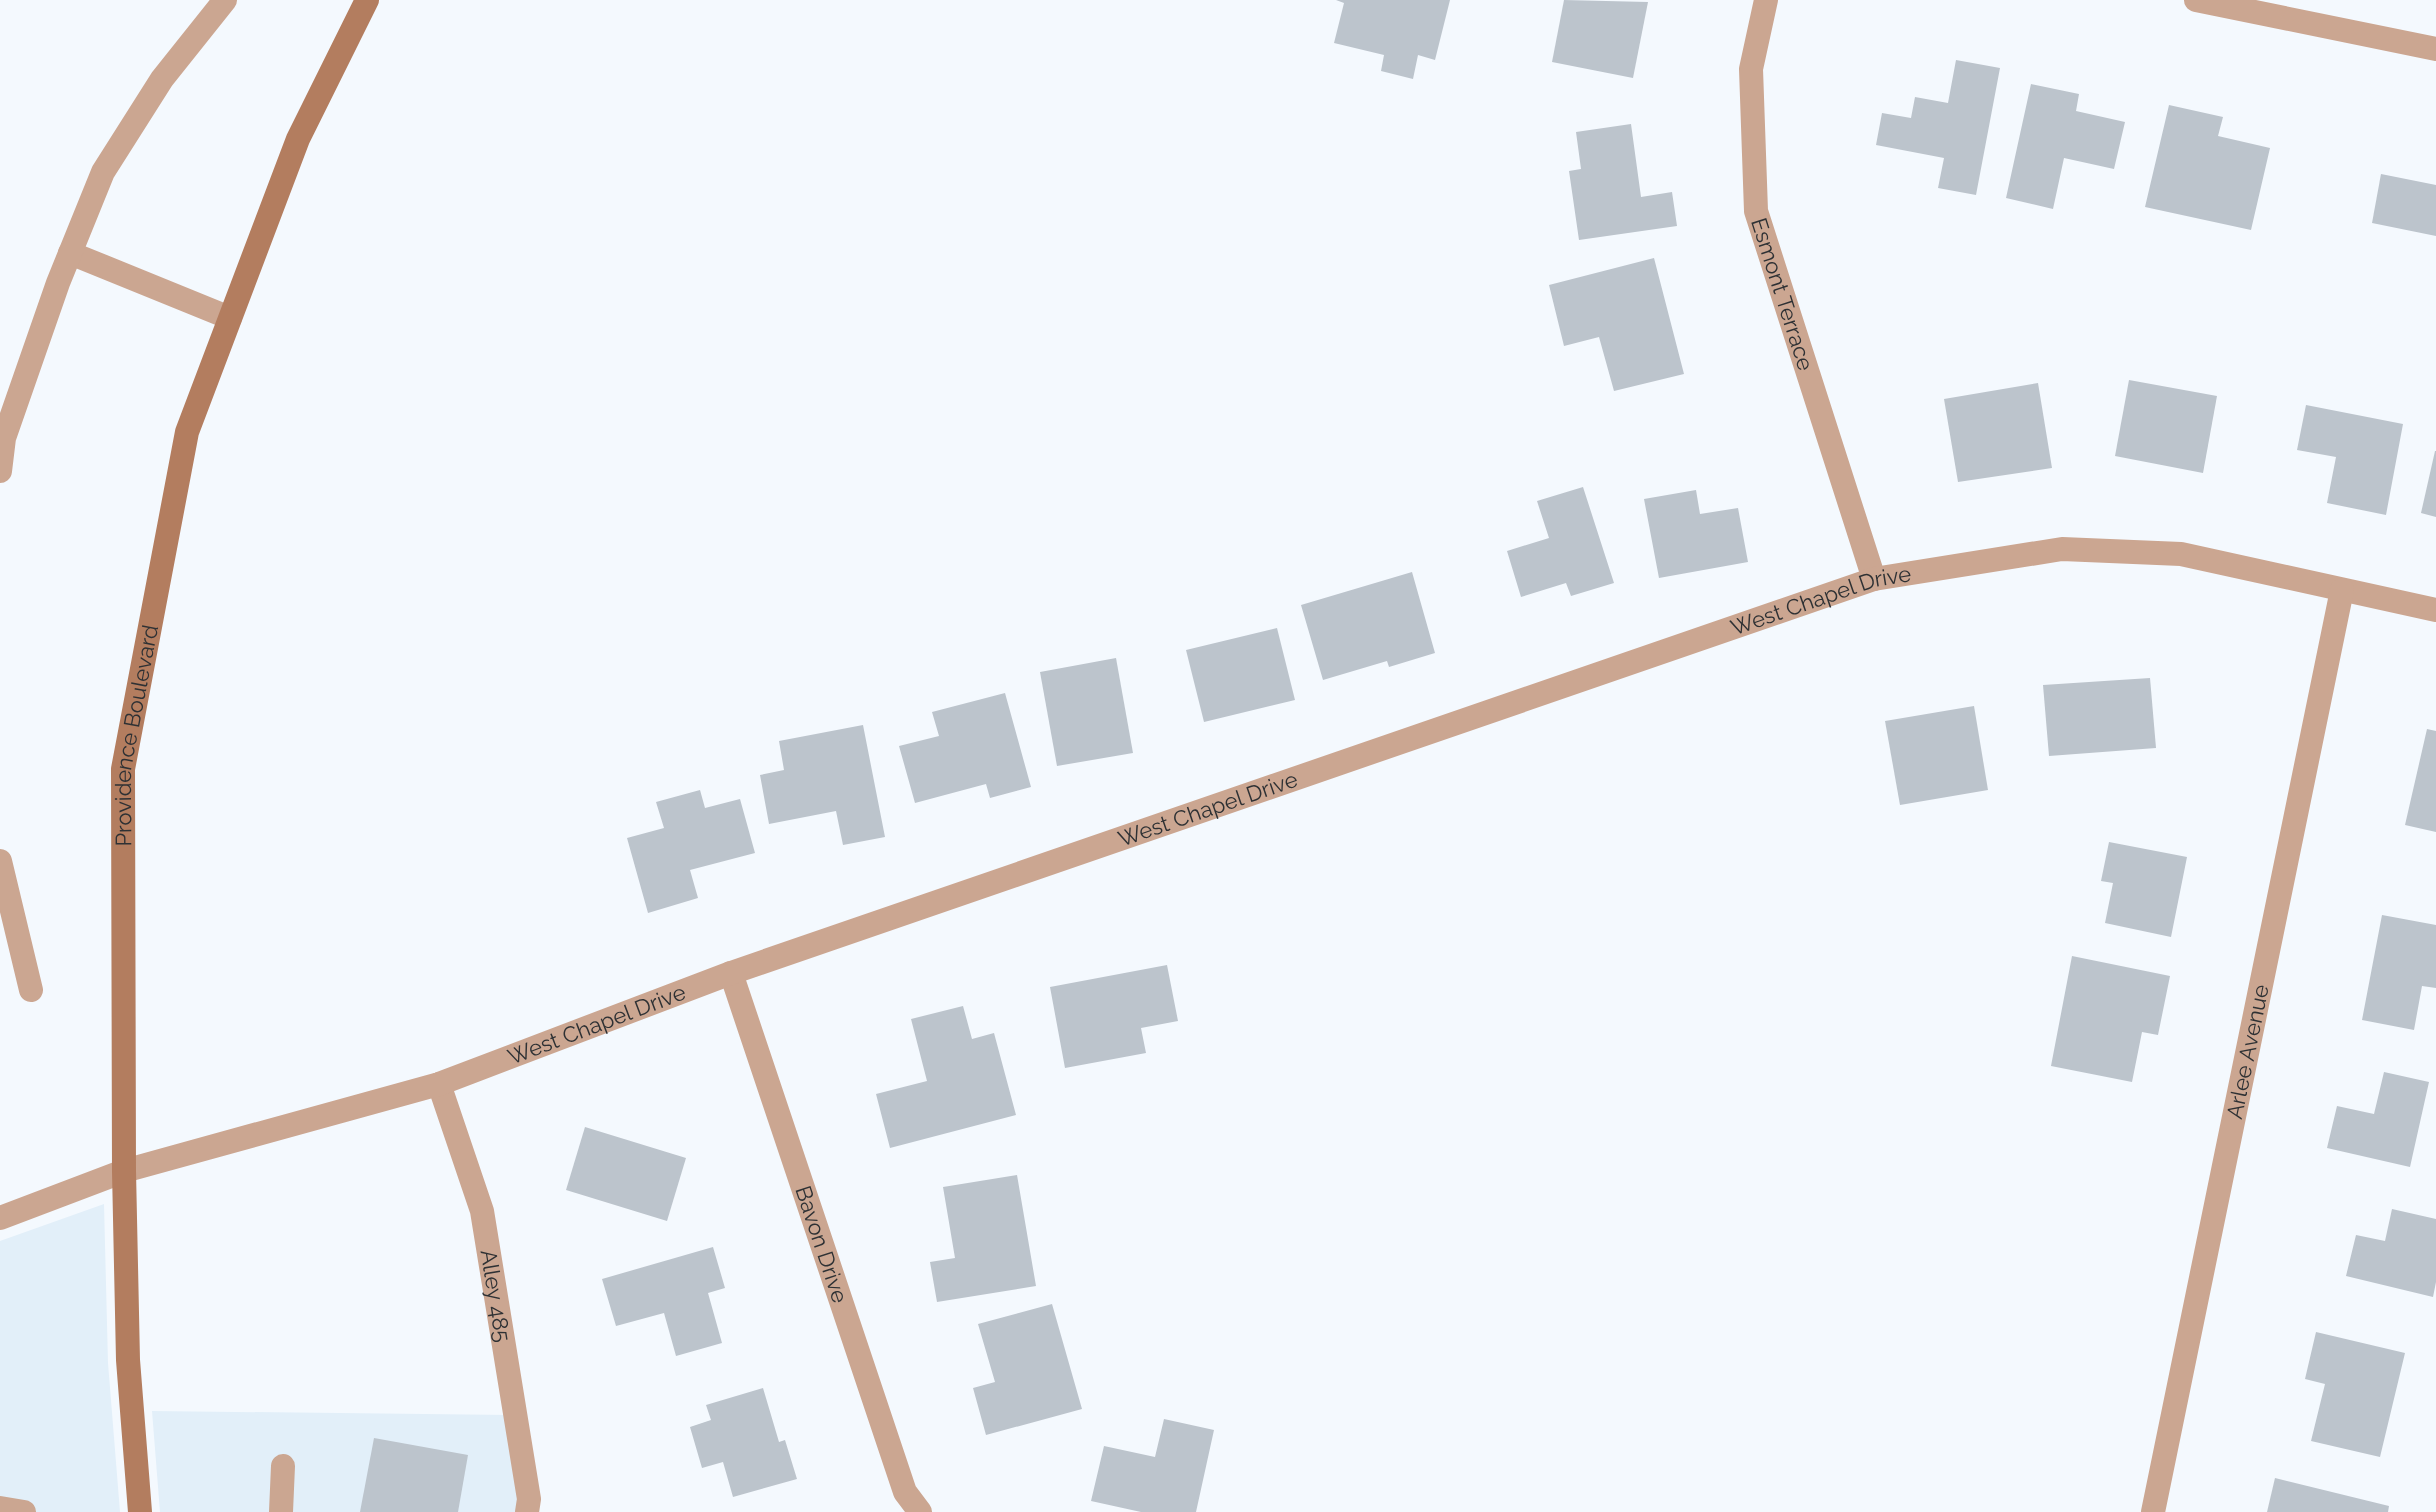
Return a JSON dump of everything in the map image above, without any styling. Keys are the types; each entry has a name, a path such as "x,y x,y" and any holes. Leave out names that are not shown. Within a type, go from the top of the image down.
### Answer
{"main road":[{"name":"Providence Boulevard","path":"140,1512 128,1360 124,1171 123,769 187,432 298,139 367,0"}],"street":[{"path":"0,471 4,438 70,253 103,172 162,79 225,0"},
{"name":"Esmont Terrace","path":"1766,0 1751,69 1756,211 1874,579"},
{"path":"2196,0 2436,49"},
{"path":"70,253 230,318"},
{"name":"West Chapel Drive","path":"0,1218 124,1171 439,1084 731,973 1874,579 2062,549 2181,554 2436,610"},
{"name":"Arlee Avenue","path":"2153,1512 2342,590"},
{"path":"0,861 31,990"},
{"name":"Bavon Drive","path":"731,973 905,1492 920,1512"},
{"name":"Alley 485","path":"439,1084 482,1211 529,1499 527,1512"},
{"path":"281,1512 283,1466"},
{"path":"0,1508 24,1512"}],"shaded area":[{"path":"104,1204 108,1363 120,1512 0,1512 0,1241"},
{"path":"152,1411 516,1415 521,1512 160,1512"}],"building":[{"path":"1336,0 1450,0 1435,60 1418,55 1413,79 1381,71 1384,55 1334,43 1344,3"},
{"path":"1564,0 1648,2 1633,78 1552,62"},
{"path":"1956,60 2000,68 1976,195 1938,188 1944,158 1876,145 1882,113 1911,118 1915,97 1948,103"},
{"path":"2031,84 2079,94 2076,111 2125,122 2114,169 2064,158 2053,209 2006,198"},
{"path":"2169,105 2223,117 2218,136 2270,148 2251,230 2145,207"},
{"path":"1631,124 1641,197 1672,192 1677,226 1579,240 1569,171 1581,169 1576,132"},
{"path":"2381,174 2436,185 2436,236 2372,223"},
{"path":"1654,258 1684,374 1614,391 1599,337 1564,346 1549,285"},
{"path":"2129,380 2217,396 2203,473 2115,456"},
{"path":"2038,383 2052,468 1958,482 1944,399"},
{"path":"2306,405 2403,424 2386,515 2327,503 2336,457 2297,450"},
{"path":"2436,451 2436,517 2421,513"},
{"path":"1583,487 1614,583 1571,596 1566,583 1521,597 1507,551 1549,538 1537,501"},
{"path":"1696,490 1700,514 1738,508 1748,562 1659,578 1644,499"},
{"path":"1412,572 1435,653 1389,667 1387,661 1323,680 1301,605"},
{"path":"1277,628 1295,700 1204,722 1186,650"},
{"path":"1116,658 1133,753 1057,766 1040,672"},
{"path":"2150,678 2156,748 2049,756 2043,685"},
{"path":"1005,693 1031,787 990,798 986,784 915,803 899,746 939,736 932,712"},
{"path":"1974,706 1988,790 1900,805 1885,721"},
{"path":"863,725 885,837 843,845 836,811 769,824 760,775 784,770 779,741"},
{"path":"2427,729 2436,731 2436,832 2405,825"},
{"path":"700,790 705,808 740,799 755,853 690,870 698,898 648,913 627,838 664,828 656,802"},
{"path":"2109,842 2187,857 2171,937 2105,923 2113,883 2101,881"},
{"path":"2382,915 2436,925 2436,988 2422,986 2414,1030 2362,1020"},
{"path":"2072,956 2170,976 2158,1035 2142,1032 2132,1082 2051,1066"},
{"path":"1167,965 1178,1021 1141,1028 1146,1053 1065,1068 1050,987"},
{"path":"963,1006 972,1039 994,1033 1016,1115 890,1148 876,1094 927,1081 911,1019"},
{"path":"2384,1072 2429,1082 2410,1167 2327,1148 2337,1106 2374,1114"},
{"path":"585,1127 686,1158 667,1221 566,1190"},
{"path":"1017,1175 1036,1286 937,1302 930,1262 955,1258 943,1187"},
{"path":"2392,1209 2436,1219 2436,1282 2433,1297 2346,1276 2356,1235 2385,1241"},
{"path":"713,1247 725,1288 708,1293 722,1343 676,1356 664,1313 616,1326 602,1279"},
{"path":"1052,1304 1082,1409 986,1435 973,1388 995,1382 978,1324"},
{"path":"2316,1332 2405,1353 2380,1457 2311,1441 2325,1384 2305,1379"},
{"path":"763,1388 779,1442 785,1440 797,1479 733,1497 723,1462 702,1468 690,1427 711,1420 706,1405"},
{"path":"1164,1419 1214,1430 1196,1512 1141,1512 1091,1501 1104,1446 1155,1457"},
{"path":"374,1438 468,1455 458,1512 360,1512"},
{"path":"2275,1478 2389,1506 2388,1512 2267,1512"}]}
